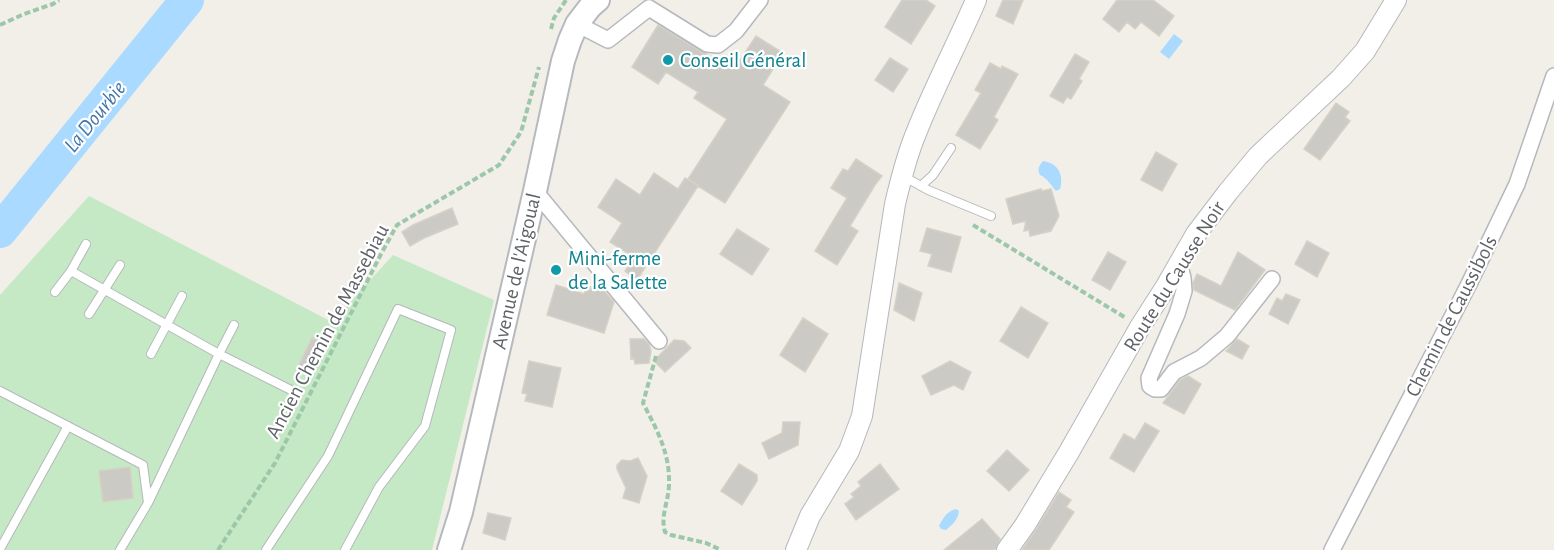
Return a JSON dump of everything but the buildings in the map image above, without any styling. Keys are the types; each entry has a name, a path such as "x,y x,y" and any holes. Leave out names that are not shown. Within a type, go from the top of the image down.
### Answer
{"main road":[{"name":"Avenue de l'Aigoual","path":"449,550 463,501 563,62 577,24 598,0"}],"street":[{"path":"577,24 608,40 649,8 707,44 718,45 736,31 760,0"},
{"path":"796,550 810,516 849,451 862,417 895,204 902,176 925,110 976,0"},
{"name":"Route du Causse Noir","path":"1007,550 1025,525 1069,452 1196,234 1258,156 1341,78 1365,51 1396,0"},
{"name":"Chemin de Caussibols","path":"1332,550 1469,284 1517,184 1554,76"},
{"path":"535,191 659,341"},
{"path":"1179,262 1184,291 1177,314 1149,378 1150,386 1155,389 1161,389 1174,372 1201,358 1227,336 1272,279"}],"lane":[{"path":"921,186 933,175 951,148"},
{"path":"902,176 991,216"},
{"path":"55,292 71,271 86,244"},
{"path":"89,314 120,266"},
{"path":"71,271 219,354 289,389"},
{"path":"151,354 183,296"},
{"path":"266,550 328,456 398,309 451,330 425,426 379,487 345,550"},
{"path":"120,550 148,503 234,325"},
{"path":"0,391 143,465 148,503"},
{"path":"0,549 68,426"}],"path":[{"path":"0,25 59,0"},
{"path":"548,36 554,18 566,0"},
{"name":"Ancien Chemin de Massebiau","path":"218,550 275,463 397,225 499,165 521,132 539,65"},
{"path":"972,224 1140,327"},
{"path":"659,341 643,403 667,455 669,486 662,520 665,532 706,543 721,550"}],"green space":[{"path":"89,196 332,322 393,255 494,300 432,550 0,550 0,295"}],"water":[{"path":"1174,34 1183,41 1169,59 1160,52"},
{"path":"1043,161 1053,164 1059,171 1060,189 1056,191 1040,175 1039,168"},
{"path":"956,509 959,511 954,522 946,530 941,529 939,526 944,518 950,511"}],"waterway":[{"name":"La Dourbie","path":"0,231 187,0"}],"place":[{"name":"Conseil Général","path":"668,60"},
{"name":"Mini-ferme de la Salette","path":"556,270"}]}
